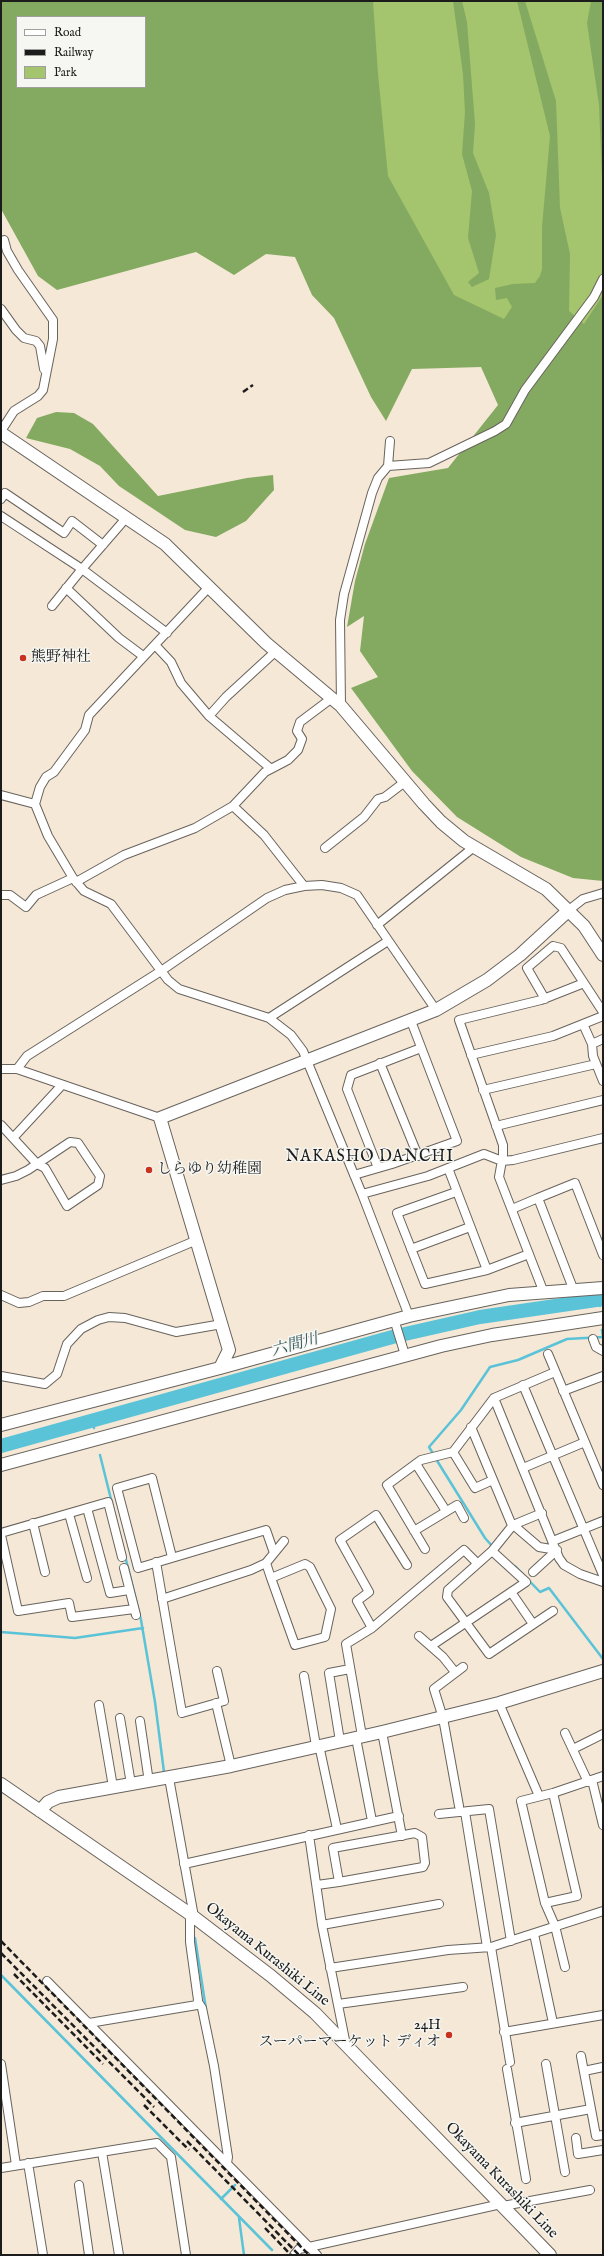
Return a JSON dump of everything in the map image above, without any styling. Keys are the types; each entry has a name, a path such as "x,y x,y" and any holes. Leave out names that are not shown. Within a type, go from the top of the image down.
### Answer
{"street":[{"path":"4,240 7,251 18,270 53,320 53,339 44,374 43,390 38,396 14,411 2,434 165,544 210,586 235,614 276,651 337,702 442,822 474,847 546,889 584,926 603,955"},
{"path":"388,466 429,463 495,431 506,424 525,390 594,298 603,278"},
{"path":"1,309 16,330 24,338 36,341 40,346 44,374"},
{"path":"337,702 340,620 344,594 372,493 378,478 388,466 390,440"},
{"path":"1,499 5,493 64,533 72,521 103,545"},
{"path":"1,516 82,569 167,633"},
{"path":"52,606 127,517"},
{"path":"210,586 89,715 84,730 54,772 46,777 40,787 35,804 48,836 74,880 84,892 111,904 168,980 179,989 269,1018 291,1035 307,1060 362,1194 409,1316"},
{"path":"66,588 119,638 143,656"},
{"path":"155,645 171,662 181,682 210,716 270,768"},
{"path":"210,716 226,697 276,651"},
{"path":"1,895 10,895 26,907 36,895 74,880 124,856 195,828 233,806 270,768 288,760 298,750 302,740 296,731 300,722 337,702"},
{"path":"325,848 364,817 378,799 386,797 406,781"},
{"path":"1,795 35,804"},
{"path":"233,806 264,835 304,886"},
{"path":"377,925 474,847"},
{"path":"17,1069 27,1056 161,971 266,898 285,890 304,886 322,885 341,888 357,895 436,1010"},
{"path":"1,1069 17,1069 160,1118 436,1010 487,980 520,955 583,899 603,893"},
{"path":"269,1018 388,941"},
{"path":"545,999 527,968 553,946 561,948 603,1012"},
{"path":"544,1293 499,1177 503,1145 459,1020 545,999 584,984"},
{"path":"472,1055 553,1036 603,1016"},
{"path":"354,1175 418,1156 457,1141 411,1020"},
{"path":"583,1024 592,1044 596,1064 603,1081"},
{"path":"592,1044 603,1039"},
{"path":"378,1168 347,1089 351,1075 421,1048"},
{"path":"380,1063 418,1156"},
{"path":"484,1090 596,1064"},
{"path":"13,1138 62,1085"},
{"path":"496,1126 603,1100"},
{"path":"160,1118 229,1350 220,1368"},
{"path":"1,1126 37,1164 45,1168 67,1206 98,1185 100,1176 78,1143 70,1142 37,1164 16,1176 1,1180"},
{"path":"362,1194 428,1176 484,1154 502,1161 513,1160 603,1138"},
{"path":"448,1168 487,1270"},
{"path":"512,1209 575,1183 603,1255"},
{"path":"456,1192 398,1213 425,1284 487,1270 529,1254"},
{"path":"538,1198 574,1291"},
{"path":"411,1249 470,1227"},
{"path":"1,1295 18,1303 29,1302 43,1296 64,1296 197,1240"},
{"path":"1,1425 396,1323 409,1316 508,1295 603,1288"},
{"path":"1,1376 45,1384 57,1374 67,1344 81,1329 109,1316 126,1318 176,1332 222,1324"},
{"path":"1,1466 405,1355 492,1335 603,1318"},
{"path":"396,1323 405,1355"},
{"path":"593,1339 596,1346 603,1351"},
{"path":"229,1350 253,1359"},
{"path":"548,1354 602,1480"},
{"path":"425,1549 387,1485 416,1464 435,1456 453,1452 494,1398 555,1372"},
{"path":"563,1391 603,1376"},
{"path":"523,1385 603,1575"},
{"path":"494,1398 564,1565 580,1574 603,1582"},
{"path":"471,1428 513,1525 539,1547 557,1550"},
{"path":"523,1468 585,1442"},
{"path":"453,1452 475,1488 493,1480"},
{"path":"416,1464 446,1511"},
{"path":"172,1558 152,1478 117,1488 138,1568 156,1562 172,1558 266,1530 274,1553"},
{"path":"122,1557 108,1502 33,1523 1,1534 18,1611 69,1603 72,1617 135,1612 124,1568"},
{"path":"414,1530 457,1505 464,1518"},
{"path":"86,1508 110,1593 129,1590"},
{"path":"542,1513 513,1525 493,1549 447,1593 447,1596 489,1654 553,1611"},
{"path":"69,1514 87,1578"},
{"path":"372,1628 357,1601 369,1592 340,1540 376,1515 407,1564"},
{"path":"553,1541 603,1521"},
{"path":"33,1523 45,1572"},
{"path":"162,1599 251,1570 266,1562 284,1541"},
{"path":"431,1646 526,1582 493,1549"},
{"path":"372,1821 346,1644 372,1628 464,1550 477,1563"},
{"path":"533,1572 557,1550"},
{"path":"156,1562 182,1713 224,1701 217,1671"},
{"path":"266,1562 271,1578 295,1645 325,1637 331,1609 310,1567 305,1564 271,1578"},
{"path":"511,1592 533,1624"},
{"path":"419,1636 443,1657 455,1672"},
{"path":"463,1667 434,1689 443,1718 489,1947 504,2032 515,2123 526,2179"},
{"path":"340,1741 329,1673 350,1670"},
{"path":"40,1811 48,1802 59,1797 149,1782 231,1766 443,1718 499,1703 603,1671"},
{"path":"304,1676 337,1829"},
{"path":"216,1703 231,1766"},
{"path":"499,1703 539,1796"},
{"path":"99,1705 113,1787"},
{"path":"120,1718 131,1784"},
{"path":"140,1721 149,1782"},
{"path":"382,1732 402,1836"},
{"path":"565,1732 590,1781 603,1825"},
{"path":"573,1749 603,1734"},
{"path":"565,1967 555,1926 545,1903 521,1801 554,1793 603,1776"},
{"path":"169,1778 192,1915 190,1942 198,2002 202,2008 214,2066 228,2157 227,2163"},
{"name":"Okayama Kurashiki Line","path":"1,1784 192,1915 271,1976 315,2014 550,2255"},
{"path":"545,1903 577,1896 554,1793"},
{"path":"438,1814 462,1809 489,1809 511,1941"},
{"path":"184,1864 399,1816"},
{"path":"317,1885 339,1882 423,1867 425,1863 422,1837 415,1833 333,1848 339,1882"},
{"path":"309,1835 322,1925 346,2045"},
{"path":"322,1925 439,1904"},
{"path":"330,1968 448,1950 489,1947 603,1911"},
{"path":"534,1934 553,2023"},
{"path":"47,1981 317,2255"},
{"path":"338,2004 463,1986"},
{"path":"89,2023 197,2005 198,2002"},
{"path":"504,2032 603,2015"},
{"path":"581,2056 596,2136 603,2135"},
{"path":"1,2064 16,2165"},
{"path":"546,2064 565,2172"},
{"path":"584,2071 603,2067"},
{"path":"515,2123 591,2109"},
{"path":"576,2138 578,2154 603,2150"},
{"path":"1,2168 157,2144 171,2157 186,2255"},
{"path":"102,2152 119,2255"},
{"path":"28,2163 43,2255"},
{"path":"79,2185 90,2255"},
{"path":"294,2255 300,2249 309,2247 502,2205 590,2190"}],"green space":[{"path":"1,1 373,1 378,74 388,176 454,295 504,319 512,307 507,298 496,300 495,288 513,284 535,283 540,276 542,269 542,227 550,136 517,1 525,1 556,101 560,208 570,254 569,311 584,324 603,295 603,881 573,878 521,857 457,817 412,771 351,688 378,677 360,651 364,616 347,627 355,581 365,544 389,478 448,468 498,405 481,367 412,369 386,421 371,397 334,318 312,295 295,257 266,254 234,275 196,252 57,290 38,276 1,209"},
{"path":"365,1 518,1 552,136 542,278 536,286 509,296 515,308 505,323 451,298 377,182"},
{"path":"453,1 462,1 467,22 475,124 473,153 489,193 496,235 489,279 472,287 468,282 479,273 468,238 472,191 462,154 465,112 463,74"},
{"path":"524,1 603,1 603,296 584,328 565,312 558,209 555,102"},
{"path":"591,1 603,1 603,201 599,105 587,23"},
{"path":"56,412 74,413 93,424 158,496 247,478 273,475 274,490 246,521 216,537 185,530 119,486 100,466 70,449 26,438 37,418"}],"waterway":[{"name":"六間川","path":"599,1299 600,1306"},
{"name":"六間川","path":"1,1446 396,1336 480,1317 603,1299"},
{"path":"434,1455 429,1447 461,1410 490,1367 518,1360 567,1339 603,1337 602,1330"},
{"name":"六間川","path":"92,1421 94,1428"},
{"path":"100,1455 141,1620 155,1702 164,1772"},
{"path":"436,1459 485,1538 493,1547"},
{"path":"515,1566 540,1592 549,1588 603,1659"},
{"path":"1,1632 75,1638 143,1628"},
{"path":"195,1938 206,2009"},
{"path":"1,1975 272,2250"},
{"path":"221,2199 235,2185"},
{"path":"239,2218 244,2255"}],"railway":[{"path":"243,392 253,385"},
{"path":"1,1941 309,2255"},
{"path":"1,1953 154,2107"},
{"path":"14,1974 103,2064"},
{"path":"144,2105 189,2150"},
{"path":"187,2141 299,2255"},
{"path":"265,2228 291,2255"}],"place":[{"name":"熊野神社","path":"23,658"},
{"name":"しらゆり幼稚園","path":"149,1170"},
{"name":"24H スーパーマーケット ディオ","path":"449,2035"}],"district":[{"name":"NAKASHO DANCHI","path":"370,1158"}]}
